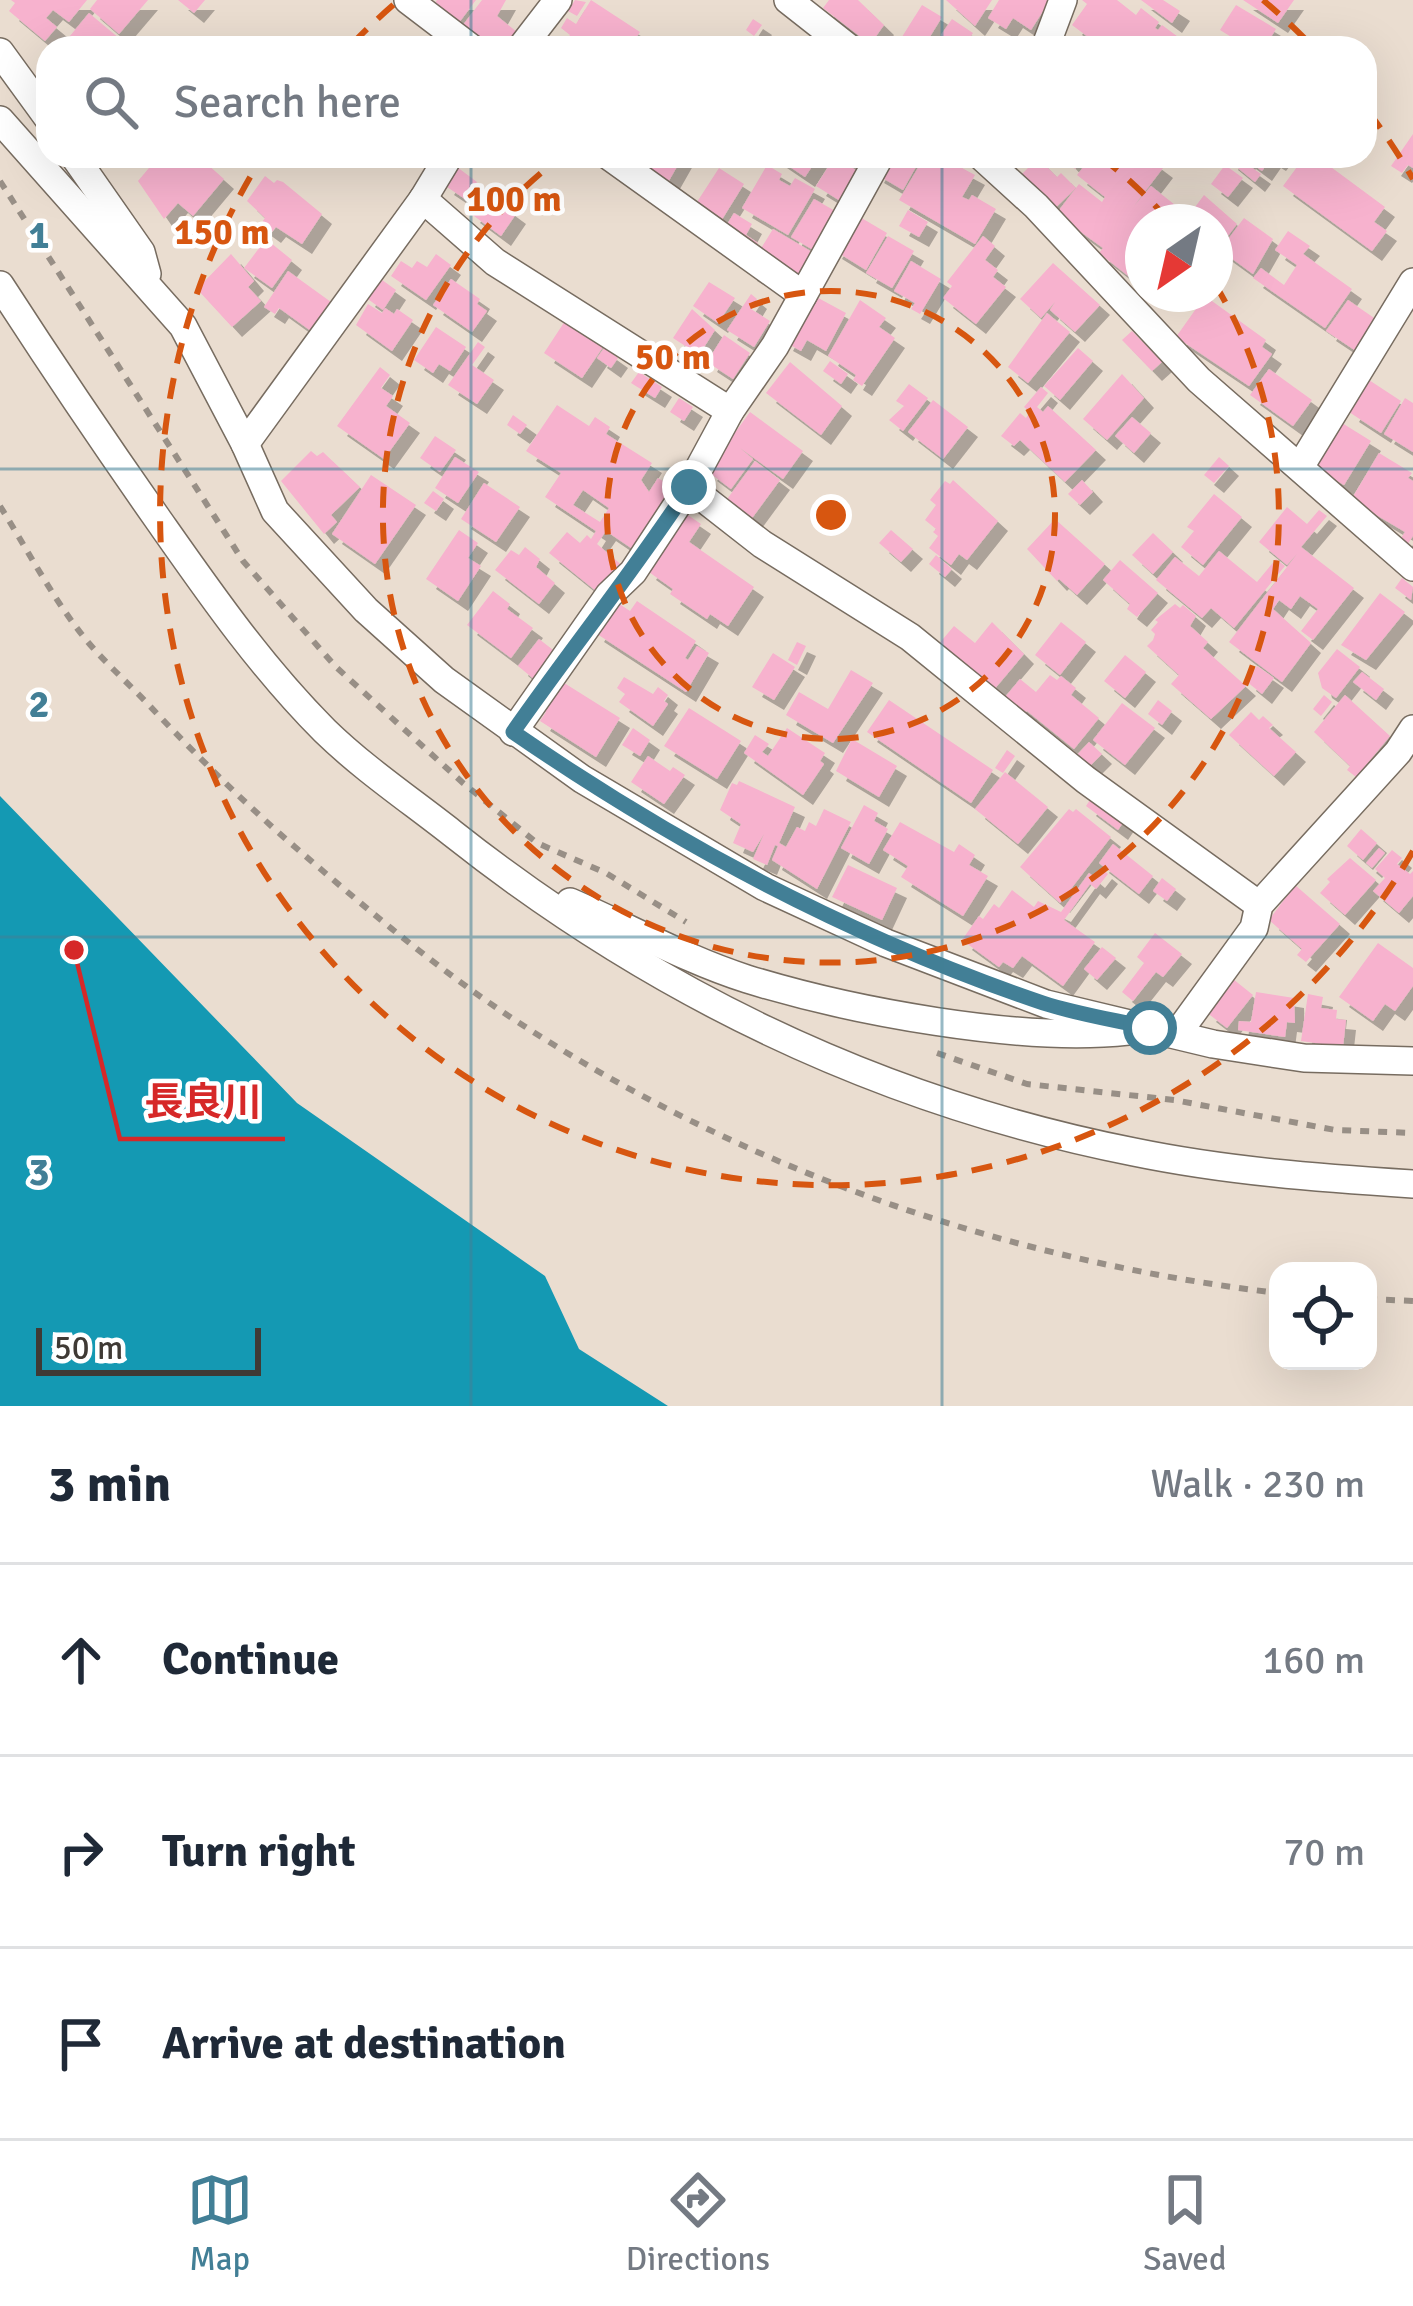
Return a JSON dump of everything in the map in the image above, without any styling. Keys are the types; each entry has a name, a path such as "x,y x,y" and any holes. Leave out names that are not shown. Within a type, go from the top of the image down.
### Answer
{"street":[{"path":"408,0 454,36"},
{"path":"530,36 558,0"},
{"path":"788,0 834,36"},
{"path":"1050,36 1063,0"},
{"path":"0,52 36,102"},
{"path":"0,120 36,160"},
{"path":"43,168 183,326 275,511 366,610 444,680 582,779 765,886 886,943 1046,1004 1214,1044 1304,1058 1413,1061"},
{"path":"82,168 141,252 153,292"},
{"path":"245,444 442,168"},
{"path":"626,168 803,295"},
{"path":"513,732 609,596 633,572 689,487 873,168"},
{"path":"1001,168 1199,380 1413,567"},
{"path":"423,199 495,262 730,411"},
{"path":"1300,467 1413,282"},
{"path":"0,285 81,412 232,626 327,732 501,872 647,969 737,1019 911,1092 1019,1126 1136,1153 1300,1177 1413,1184"},
{"path":"689,487 762,544 910,638 1086,780 1259,904"},
{"path":"501,872 743,978 852,1005 970,1024 1095,1034 1163,1031 1254,928 1259,904 1408,748"}],"path":[{"path":"0,506 83,636 230,790 373,915 522,1025 668,1111 787,1166 927,1219 1067,1258 1269,1292"},
{"path":"1377,1299 1413,1301"}],"water":[{"path":"0,796 297,1103 545,1276 579,1349 668,1406 0,1406"}],"building":[{"path":"11,0 87,0 69,22 53,10 46,18 57,27 49,36 39,36 9,11 15,3"},
{"path":"97,0 148,0 119,34 90,9"},
{"path":"178,0 205,0 194,13"},
{"path":"476,0 449,36 428,26 442,8 435,3"},
{"path":"482,0 506,0 497,16 522,36 455,36"},
{"path":"575,0 586,2 577,16 568,11"},
{"path":"591,0 640,32 637,36 569,36 561,28 567,18 576,24"},
{"path":"829,0 858,0 884,25 876,36 859,36 823,8"},
{"path":"946,0 992,0 975,26"},
{"path":"999,0 1050,0 1031,30 1013,18 1006,29 988,18"},
{"path":"1082,0 1117,0 1136,15 1141,8 1159,22 1155,28 1162,25 1177,36 1087,36 1072,25 1087,4"},
{"path":"1141,0 1163,0 1180,11 1172,23"},
{"path":"1243,0 1294,0 1278,23"},
{"path":"922,5 942,17 930,36 903,36"},
{"path":"1236,5 1276,29 1272,36 1230,36 1220,30"},
{"path":"89,13 116,36 70,36"},
{"path":"753,19 762,25 754,36 746,30"},
{"path":"952,19 973,33 971,36 941,35"},
{"path":"1413,134 1413,168 1408,165 1402,173 1391,166"},
{"path":"149,168 212,168 224,179 193,216 178,203 164,219 138,181"},
{"path":"456,168 477,182 465,199 444,185"},
{"path":"649,168 676,168 658,200 646,180 652,170"},
{"path":"719,168 744,184 721,221 695,205"},
{"path":"765,168 782,174 779,180 790,186 795,178 815,189 788,235 742,208"},
{"path":"827,168 859,172 842,202 816,186"},
{"path":"877,168 915,168 903,190 874,173"},
{"path":"918,168 962,168 975,175 962,197 969,200 972,195 996,209 975,244 899,200"},
{"path":"1028,168 1048,168 1076,188 1051,212 1017,179"},
{"path":"1083,168 1163,168 1136,204 1125,204 1125,273 1099,253 1103,248 1078,230 1074,235 1053,218 1079,184 1102,202 1105,197 1077,175"},
{"path":"1223,168 1243,178 1228,197 1211,184"},
{"path":"1238,168 1252,168 1261,174 1255,182"},
{"path":"1296,168 1332,168 1385,207 1374,222 1387,231 1372,251 1283,186"},
{"path":"265,176 274,183 283,182 322,214 302,244 276,227 271,233 260,225 265,218 247,201"},
{"path":"1151,186 1174,204 1136,204"},
{"path":"481,188 516,214 501,236 470,213 477,205 471,201"},
{"path":"814,199 837,212 815,251 791,237"},
{"path":"908,210 928,222 919,237 899,226"},
{"path":"734,213 752,224 746,235 758,243 749,258 718,239"},
{"path":"853,213 887,233 866,270 832,249"},
{"path":"1244,218 1273,239 1253,274 1233,259 1233,233"},
{"path":"773,229 812,252 787,294 747,271"},
{"path":"1288,231 1310,246 1303,254 1352,289 1325,328 1253,278 1261,268 1284,285 1297,265 1275,250"},
{"path":"888,236 914,251 892,288 866,273"},
{"path":"983,236 995,246 985,260 998,270 993,277 1006,287 976,324 943,298 952,286 947,282"},
{"path":"266,239 292,260 272,288 244,268"},
{"path":"231,254 254,281 248,287 261,301 232,327 197,289"},
{"path":"436,254 451,265 426,300 391,276 401,261 412,268 417,261 427,267"},
{"path":"911,261 941,279 920,314 911,309 915,303 894,291"},
{"path":"1053,263 1100,305 1075,332 1050,310 1055,302 1041,318 1020,299"},
{"path":"288,271 331,302 311,331 279,308 275,314 264,307"},
{"path":"378,277 396,290 383,310 365,297"},
{"path":"451,279 480,299 477,304 487,311 472,332 433,305"},
{"path":"709,282 735,298 718,323 693,306"},
{"path":"809,293 846,313 826,351 807,340 801,351 783,341"},
{"path":"751,294 757,299 751,309 770,321 754,347 727,330"},
{"path":"860,300 886,318 879,327 895,338 862,386 853,380 856,375 828,356"},
{"path":"1348,300 1380,322 1359,353 1326,331"},
{"path":"368,304 382,313 385,308 394,314 397,309 413,320 392,351 356,325"},
{"path":"692,309 715,330 699,355 673,338"},
{"path":"1194,312 1227,312 1266,340 1262,347 1272,354 1249,386 1176,337"},
{"path":"1047,313 1070,332 1028,383 1008,367"},
{"path":"567,318 605,344 582,378 544,353"},
{"path":"436,327 466,347 450,371 439,364 433,373 414,360"},
{"path":"1132,331 1162,362 1152,371 1122,340"},
{"path":"724,335 750,353 733,379 707,362"},
{"path":"478,342 485,347 472,365 494,380 477,404 448,385"},
{"path":"604,348 618,358 611,368 597,358"},
{"path":"1078,348 1093,361 1060,400 1044,386"},
{"path":"830,361 848,374 841,384 823,371"},
{"path":"790,362 842,406 821,435 766,393"},
{"path":"380,367 390,375 381,388 393,396 386,406 410,423 384,459 337,426"},
{"path":"1269,369 1312,400 1293,426 1250,395"},
{"path":"639,372 662,387 655,398 631,383"},
{"path":"1122,374 1144,398 1107,440 1083,419"},
{"path":"1369,380 1401,401 1381,433 1349,412"},
{"path":"909,384 928,398 903,431 889,420 904,406 896,401"},
{"path":"1041,387 1048,393 1037,407 1043,412 1048,406 1096,450 1065,482 1020,440 1014,446 1001,436 1020,413 1026,418 1030,412 1024,407"},
{"path":"679,398 693,407 684,421 670,412"},
{"path":"1405,398 1413,403 1413,452 1384,434"},
{"path":"933,400 968,427 943,459 908,432"},
{"path":"557,405 589,426 595,417 610,427 606,434 652,463 641,480 649,492 658,478 666,483 673,473 683,480 637,552 606,531 597,544 624,567 601,595 549,553 567,532 580,543 596,531 545,497 561,473 526,451","holes":["583,490 609,508 600,522 573,505"]},
{"path":"750,412 803,451 783,479 740,448 753,459 731,489 707,471"},
{"path":"513,415 527,425 520,434 507,425"},
{"path":"1132,417 1151,433 1134,453 1115,436"},
{"path":"1342,423 1371,441 1344,485 1315,468"},
{"path":"435,436 456,450 440,472 420,458"},
{"path":"311,451 317,456 323,452 360,487 331,515 337,522 324,534 281,481"},
{"path":"1379,453 1412,473 1408,478 1413,481 1413,536 1407,545 1399,541 1405,532 1351,500"},
{"path":"455,457 479,472 458,503 435,488"},
{"path":"1219,457 1229,466 1214,483 1204,475"},
{"path":"755,461 780,480 747,525 722,506"},
{"path":"371,475 416,505 375,564 332,534"},
{"path":"953,480 998,521 967,560 959,554 951,565 929,548 938,536 925,520 936,505 930,500 945,481"},
{"path":"1082,480 1093,492 1080,505 1068,494"},
{"path":"484,483 520,507 496,542 461,519"},
{"path":"433,491 444,499 436,511 424,503"},
{"path":"1214,494 1242,517 1203,565 1181,547 1194,531 1187,527"},
{"path":"1287,507 1307,524 1319,510 1327,516 1301,547 1354,588 1313,640 1301,631 1318,609 1300,596 1291,609 1279,600 1273,609 1311,643 1282,682 1229,642 1297,554 1287,565 1259,542"},
{"path":"685,513 701,524 689,542 754,587 728,626 710,614 707,619 670,594 673,589 646,570"},
{"path":"1055,519 1105,564 1077,595 1027,549"},
{"path":"459,530 478,543 468,558 481,566 458,601 426,579"},
{"path":"891,530 913,549 901,562 879,543"},
{"path":"1153,533 1173,552 1153,574 1132,555"},
{"path":"525,547 540,559 536,567 555,583 539,604 495,570 511,550 519,555"},
{"path":"1219,551 1257,582 1276,559 1285,566 1234,628 1211,608 1202,618 1156,580 1175,557 1199,576"},
{"path":"936,555 952,569 945,577 929,564"},
{"path":"1120,560 1158,593 1137,617 1127,609 1130,604 1103,580"},
{"path":"1402,578 1413,587 1411,600 1395,588"},
{"path":"493,591 510,604 507,609 533,628 511,658 467,625"},
{"path":"1380,593 1405,612 1366,660 1341,645"},
{"path":"615,601 630,611 637,601 696,641 688,660 697,646 709,653 686,692 594,632"},
{"path":"1175,604 1196,616 1190,626 1208,642 1203,648 1246,686 1211,719 1171,684 1179,675 1147,646 1155,634 1151,630 1155,620"},
{"path":"992,622 1024,654 992,692 937,646 954,626 975,643"},
{"path":"1061,622 1086,642 1060,675 1035,655"},
{"path":"539,639 557,653 535,680 518,666"},
{"path":"797,642 806,646 797,665 788,660"},
{"path":"1337,649 1360,667 1336,698 1322,688 1318,673"},
{"path":"773,653 795,667 774,700 752,687"},
{"path":"1125,655 1146,672 1125,698 1104,681"},
{"path":"1257,666 1274,678 1262,694 1246,681"},
{"path":"851,670 873,683 833,743 786,715 799,692 828,709"},
{"path":"1362,672 1384,689 1376,700 1353,682"},
{"path":"1050,675 1057,680 1061,676 1076,688 1071,695 1099,718 1074,749 1027,711 1020,719 1000,703 1020,679 1036,692"},
{"path":"624,677 653,694 658,687 668,695 664,701 668,704 653,726 619,702 625,694 617,688"},
{"path":"561,681 620,718 596,757 540,721"},
{"path":"1324,695 1332,702 1321,716 1313,709"},
{"path":"1345,695 1390,736 1356,777 1314,732"},
{"path":"889,700 993,770 971,803 867,732"},
{"path":"1158,700 1172,711 1162,725 1148,714"},
{"path":"1122,703 1155,728 1125,765 1093,740"},
{"path":"689,708 741,741 717,779 664,746"},
{"path":"1251,712 1259,720 1263,716 1273,725 1269,728 1296,752 1274,776 1229,735"},
{"path":"633,728 650,740 640,756 622,745"},
{"path":"787,728 825,753 820,761 824,764 803,795 744,753 755,735 769,744 762,752 768,756"},
{"path":"852,739 897,766 879,797 836,771"},
{"path":"1089,742 1102,754 1088,768 1075,757"},
{"path":"1007,750 1015,756 1003,773 995,768"},
{"path":"648,756 685,775 664,804 631,782"},
{"path":"1005,772 1048,807 1018,844 975,809"},
{"path":"739,781 795,807 779,843 786,847 797,827 805,831 809,822 816,826 824,809 851,822 817,889 772,860 778,846 767,865 753,859 764,834 753,852 733,843 741,824 720,810 732,783"},
{"path":"1092,797 1124,821 1118,830 1086,806"},
{"path":"864,805 878,813 874,821 888,829 869,864 841,848"},
{"path":"1069,809 1076,809 1111,837 1060,903 1020,867"},
{"path":"900,822 954,852 959,844 975,855 969,865 988,876 963,916 901,877 908,866 883,850"},
{"path":"1361,829 1377,843 1363,860 1347,846"},
{"path":"1113,844 1153,876 1139,894 1099,863"},
{"path":"1379,848 1385,853 1372,868 1366,863"},
{"path":"1392,850 1402,858 1397,864 1410,874 1413,871 1413,896 1399,913 1373,891 1385,878 1375,869"},
{"path":"1350,858 1376,880 1345,915 1320,893 1330,882 1327,879"},
{"path":"848,865 897,888 882,920 832,897"},
{"path":"1102,869 1108,874 1096,889 1090,884 1064,920 1095,942 1063,986 1022,956 1013,968 1003,962 999,967 962,940 979,916 983,919 994,904 999,908 1012,890 1034,907 1038,901 1061,912 1089,873 1095,878"},
{"path":"1162,878 1176,889 1167,901 1153,891"},
{"path":"1295,885 1340,924 1306,962 1297,955 1302,949 1269,920"},
{"path":"1155,933 1182,954 1163,977 1156,972 1133,1001 1122,992 1144,963 1137,957"},
{"path":"1378,943 1413,968 1413,986 1395,1011 1385,1004 1373,1021 1339,997"},
{"path":"1102,947 1116,958 1097,980 1084,969"},
{"path":"1233,979 1253,995 1227,1028 1206,1012"},
{"path":"1256,992 1294,998 1295,1023 1287,1022 1285,1037 1238,1030 1239,1021 1251,1022"},
{"path":"1308,994 1323,997 1321,1008 1337,1010 1336,1019 1346,1020 1343,1047 1301,1041"}],"place":[{"name":"長良川","path":"74,950"}],"route":[{"path":"689,487 633,572 609,596 513,732 582,779 765,886 886,943 1046,1004 1150,1028"}]}
